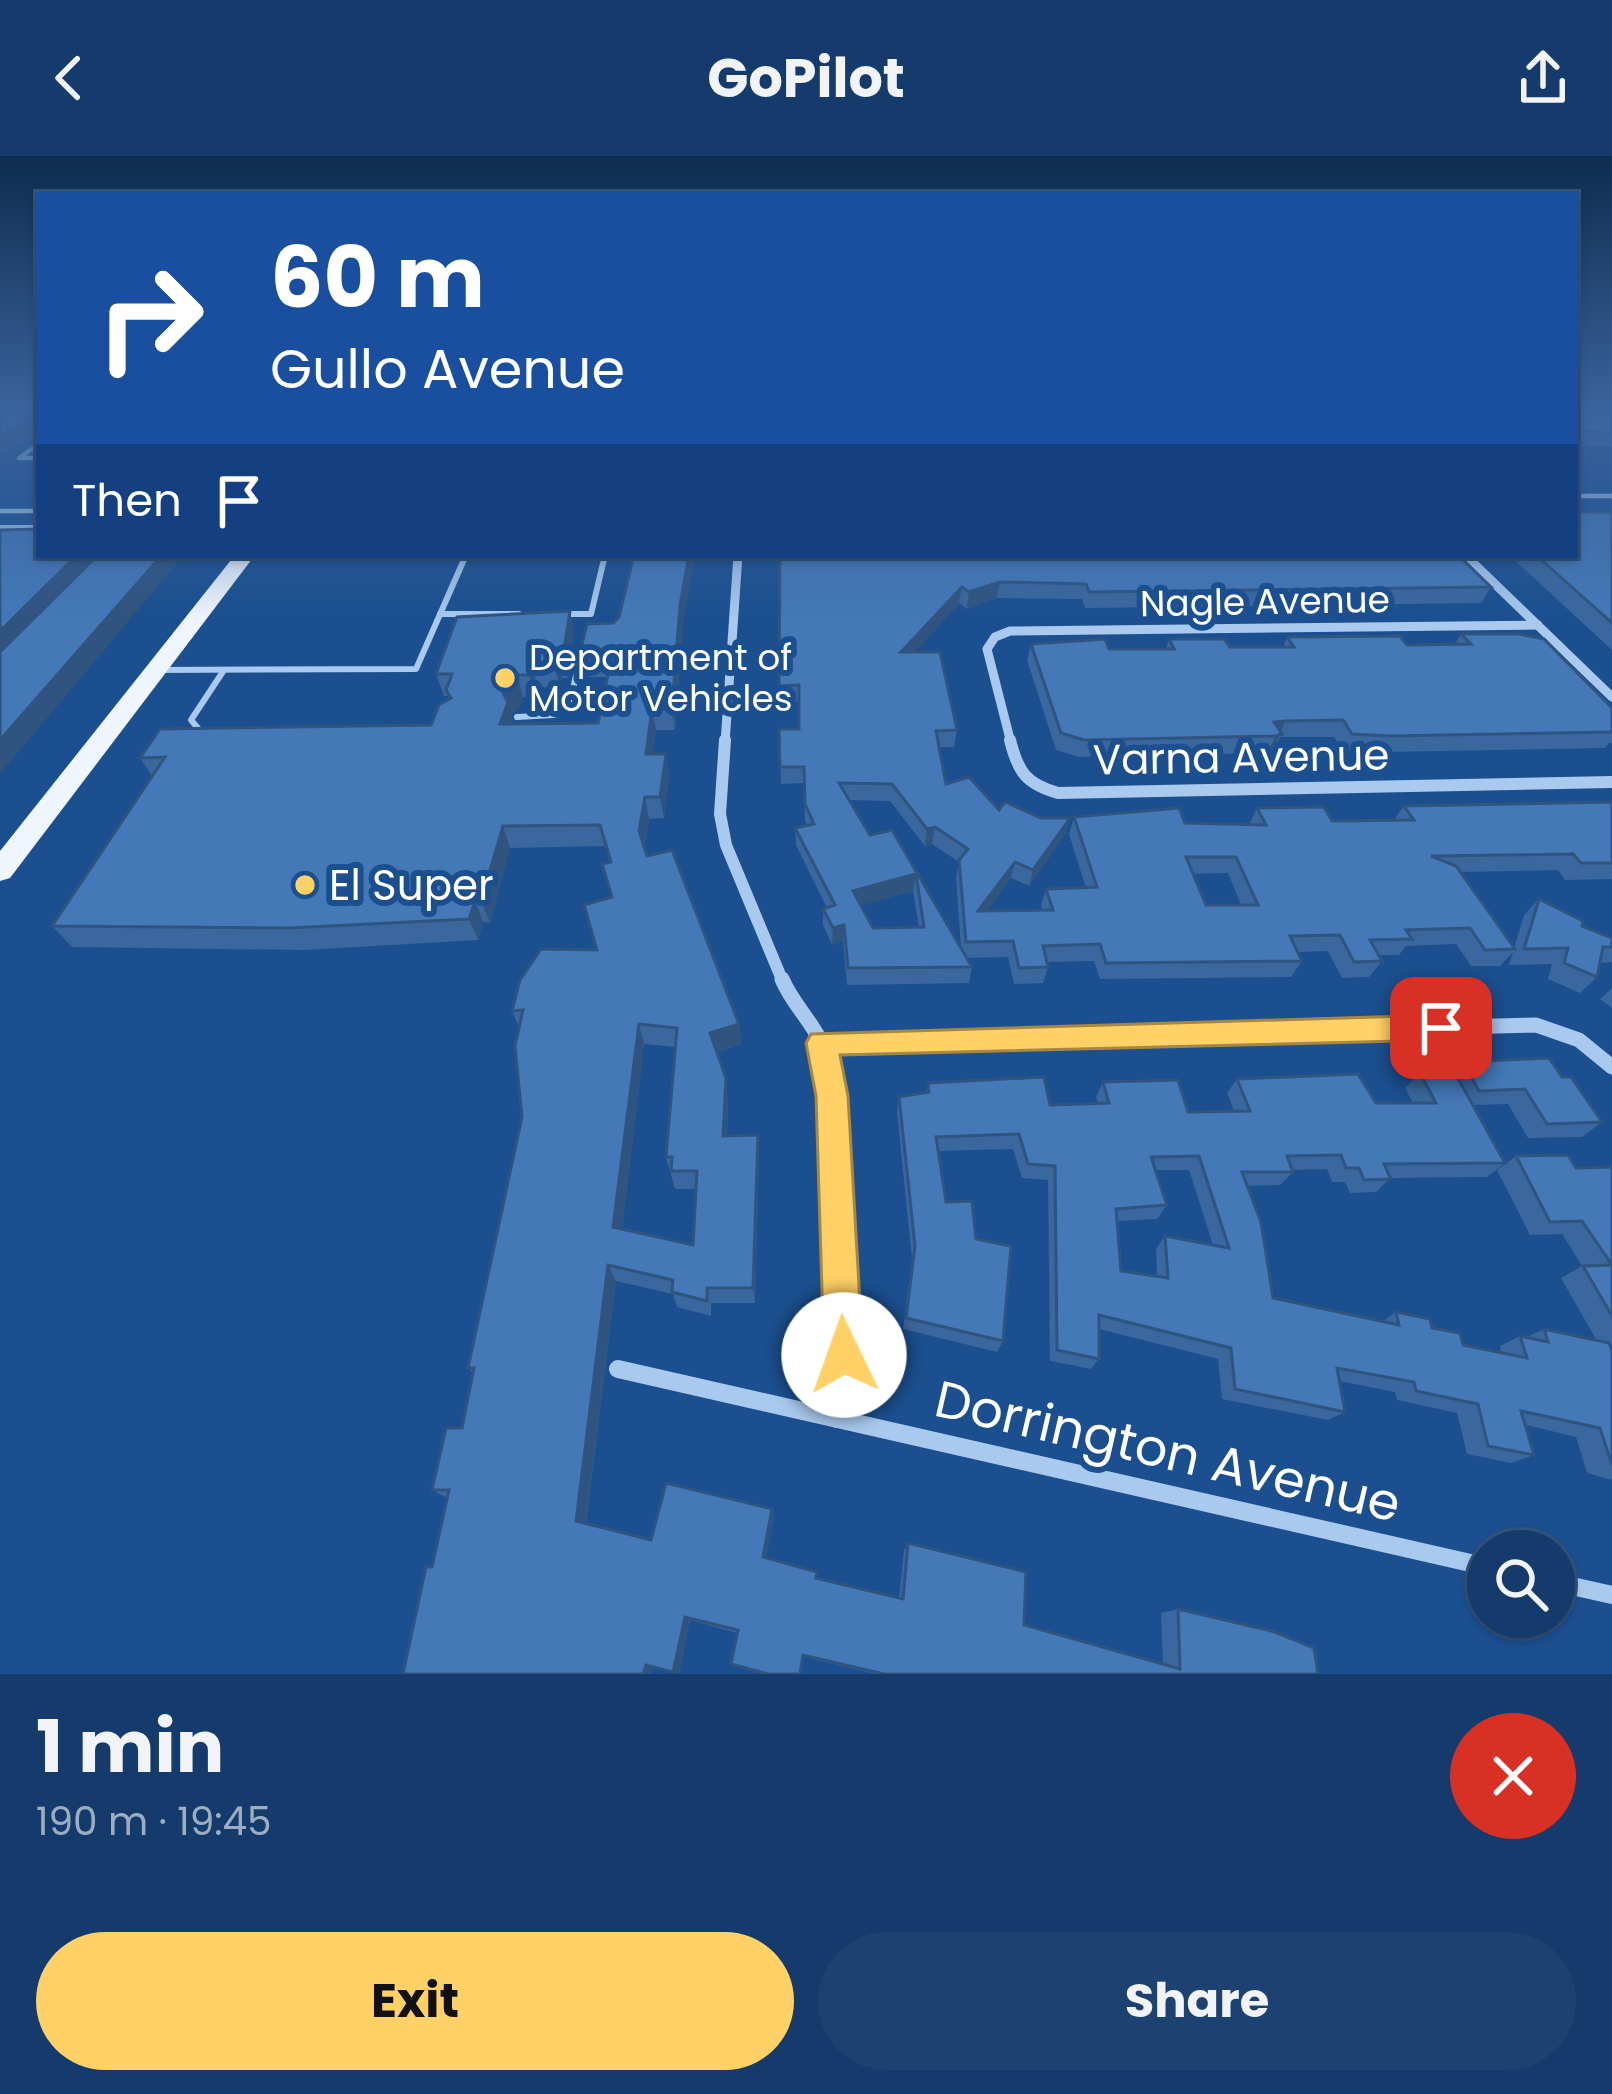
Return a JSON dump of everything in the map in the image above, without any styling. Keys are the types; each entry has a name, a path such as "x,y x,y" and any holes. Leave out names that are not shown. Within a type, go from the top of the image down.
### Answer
{"main road":[{"path":"0,871 243,558"}],"street":[{"path":"0,530 36,529"},
{"path":"738,558 720,814 727,845 793,1006 822,1043 832,1096 844,1355 837,1419"},
{"path":"1469,558 1612,698"},
{"name":"Nagle Avenue","path":"994,637 1010,631 1538,625"},
{"name":"Varna Avenue","path":"994,637 987,649 1018,770 1034,786 1058,793 1612,782"},
{"path":"822,1043 1536,1025 1579,1040 1612,1067"},
{"name":"Dorrington Avenue","path":"618,1370 1467,1562"},
{"path":"1575,1587 1612,1595"}],"lane":[{"path":"1578,496 1612,496"},
{"path":"0,511 36,511"},
{"path":"156,670 416,669 465,558"},
{"path":"517,716 554,715 569,706 604,558"},
{"path":"440,614 525,614"},
{"path":"544,614 591,614"},
{"path":"221,733 200,734 191,720 224,670"}],"building":[{"path":"1578,512 1612,512 1612,623 1539,558 1578,558"},
{"path":"36,529 36,558 74,558 0,631 0,530"},
{"path":"95,558 159,558 0,740 0,652"},
{"path":"633,558 688,558 672,709 652,709 646,754 666,754 660,797 645,797 639,831 647,856 672,850 739,1024 710,1033 726,1078 723,1136 758,1135 753,1288 707,1288 707,1301 672,1292 673,1280 608,1265 576,1521 651,1540 666,1483 772,1509 763,1557 817,1572 816,1578 903,1599 908,1543 1026,1572 1024,1625 1180,1669 1178,1609 1275,1632 1314,1648 1318,1674 884,1674 803,1655 800,1674 768,1674 731,1664 738,1630 685,1617 673,1672 646,1665 643,1674 403,1674 426,1567 432,1567 449,1490 432,1490 446,1428 462,1428 474,1368 468,1368 522,1117 515,1046 523,1010 512,1011 520,980 541,949 597,950 584,905 612,897 602,864 611,862 600,825 503,826 481,901 475,901 469,919 290,928 52,926 165,757 140,758 160,729 431,725 439,705 451,698 446,690 452,674 436,674 457,617 570,611 563,656 554,665 532,666 529,675 517,675 513,688 503,693 508,702 500,724 598,723 612,655 579,656 587,624 613,623 619,617","holes":["639,1024 677,1028 666,1157 672,1157 671,1171 697,1171 693,1245 613,1227"]},
{"path":"780,558 1461,558 1491,587 1089,592 1086,584 1000,582 969,592 962,587 901,652 940,652 957,730 936,731 946,784 969,777 999,810 1005,802 1041,818 1070,818 1033,870 1015,862 978,911 1053,910 1046,889 1097,887 1074,817 1179,808 1185,823 1266,825 1257,808 1324,807 1332,821 1414,820 1404,806 1612,802 1612,863 1581,863 1573,854 1431,856 1456,866 1515,949 1485,950 1470,928 1406,930 1412,939 1370,940 1382,961 1354,962 1340,935 1290,936 1302,961 1106,963 1100,944 1043,946 1048,967 1019,968 1013,941 966,942 959,860 968,849 935,827 927,829 892,784 839,783 870,835 892,830 972,967 848,968 844,925 833,928 823,909 835,905 795,828 814,824 805,804 804,767 780,767 779,729 799,729 799,685 779,686","holes":["1186,857 1236,857 1258,905 1206,905","916,874 924,927 873,928 853,891"]},
{"path":"1461,634 1544,639 1612,708 1612,732 1391,736 1352,734 1343,720 1274,722 1282,734 1276,736 1084,740 1061,733 1031,644 1105,639 1109,649 1174,649 1169,639 1224,639 1230,647 1294,647 1287,637 1400,636 1407,645 1471,644"},
{"path":"1539,899 1612,938 1612,947 1603,947 1597,977 1564,963 1568,948 1524,949"},
{"path":"1549,1058 1562,1077 1571,1077 1602,1122 1547,1124 1525,1089 1479,1091 1463,1062"},
{"path":"1420,1073 1455,1073 1505,1163 1384,1164 1391,1179 1364,1180 1359,1168 1346,1168 1341,1155 1287,1156 1293,1172 1242,1172 1261,1222 1273,1298 1399,1325 1396,1312 1430,1319 1432,1328 1460,1333 1463,1345 1527,1358 1520,1336 1548,1342 1544,1329 1609,1343 1612,1465 1600,1428 1521,1411 1534,1455 1488,1446 1478,1404 1416,1391 1414,1382 1337,1368 1345,1412 1235,1389 1231,1348 1099,1315 1099,1359 1057,1350 1055,1166 1028,1164 1019,1134 936,1137 946,1202 972,1201 976,1239 1011,1246 1003,1341 906,1318 915,1246 899,1097 929,1092 928,1083 1044,1077 1050,1105 1109,1103 1103,1082 1178,1080 1188,1112 1250,1111 1237,1079 1358,1074 1376,1103 1436,1103","holes":["1199,1156 1229,1248 1165,1236 1168,1278 1121,1271 1116,1209 1167,1205 1151,1157"]},
{"path":"1568,1155 1576,1168 1612,1167 1612,1265 1582,1221 1550,1222 1516,1156"},
{"path":"1612,1265 1612,1316 1583,1266"}],"place":[{"name":"Department of Motor Vehicles","path":"505,678"},
{"name":"El Super","path":"305,885"}],"route":[{"path":"844,1355 832,1096 822,1043 1441,1028"}]}
